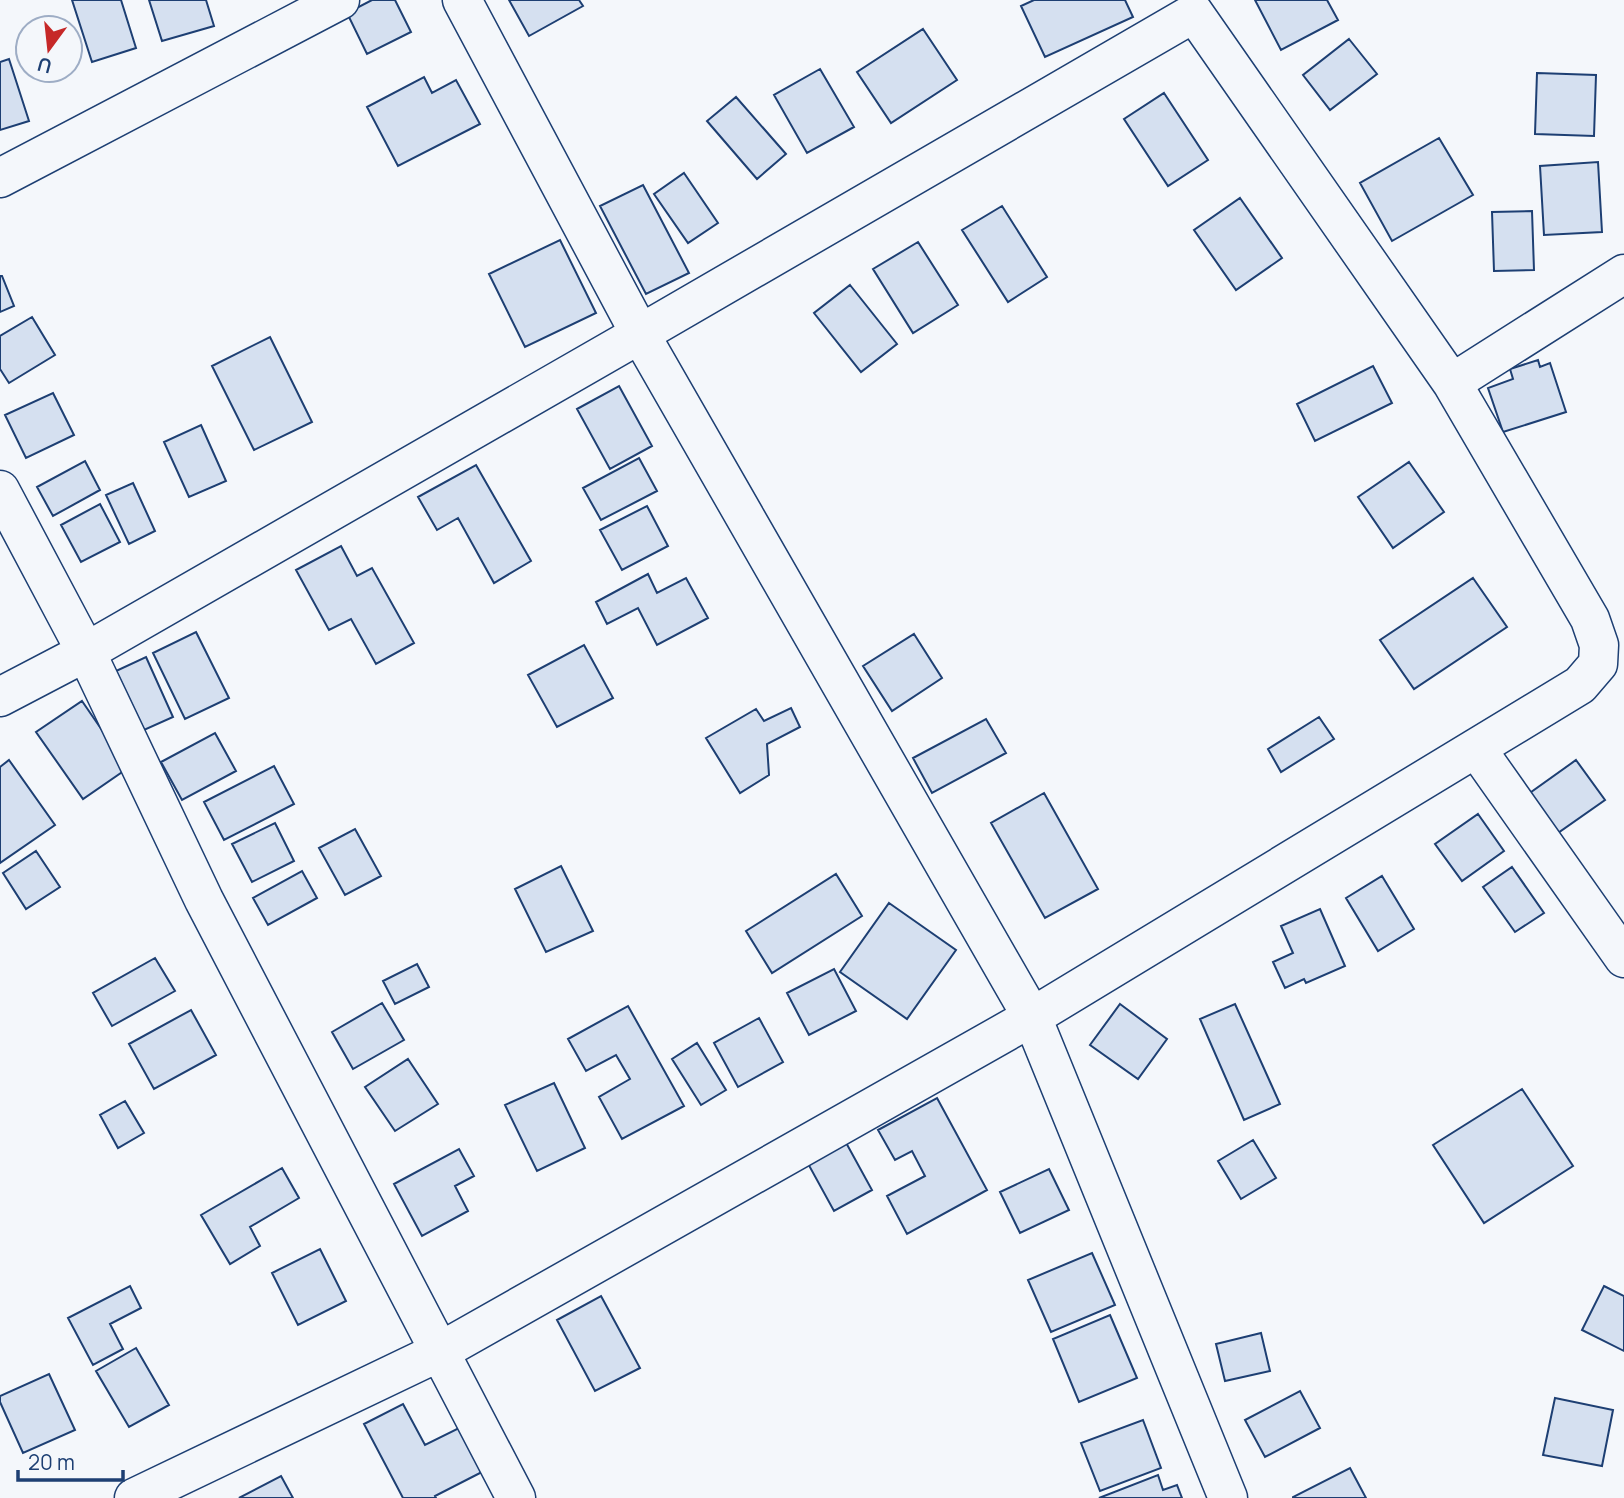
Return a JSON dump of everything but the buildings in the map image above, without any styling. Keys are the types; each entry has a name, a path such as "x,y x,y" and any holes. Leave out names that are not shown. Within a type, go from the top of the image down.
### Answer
{"street":[{"path":"0,178 340,0"},
{"path":"462,0 640,334 1032,1017 1228,1498"},
{"path":"0,696 86,652 640,334 1197,4 1452,383 1590,619 1599,645 1598,664 1580,685 1032,1017 441,1351 134,1498"},
{"path":"1452,383 1624,274"},
{"path":"0,490 86,652 204,900 516,1498"},
{"path":"1476,748 1624,958"}]}
